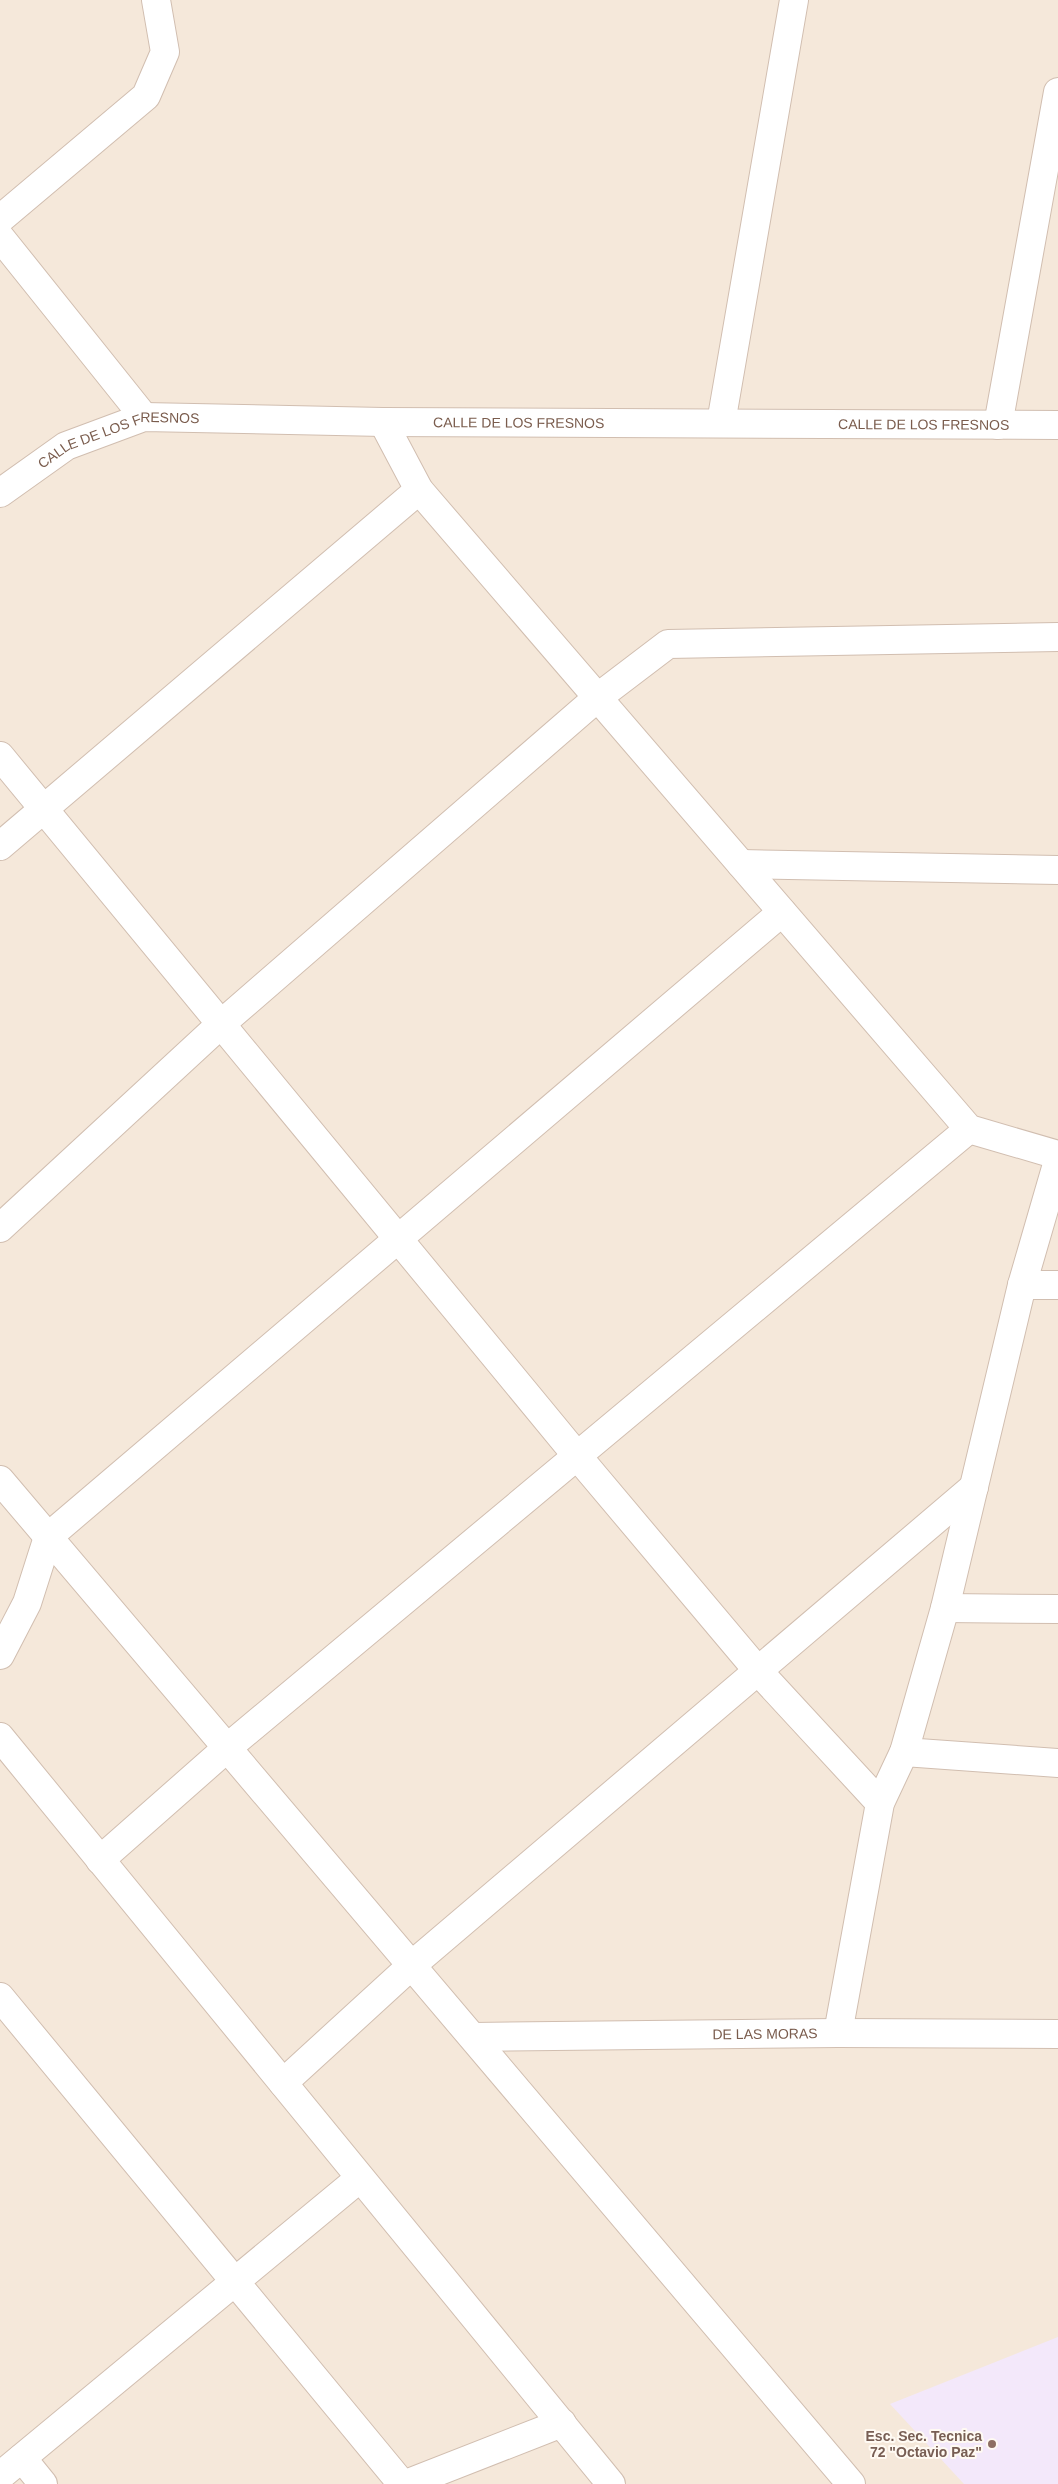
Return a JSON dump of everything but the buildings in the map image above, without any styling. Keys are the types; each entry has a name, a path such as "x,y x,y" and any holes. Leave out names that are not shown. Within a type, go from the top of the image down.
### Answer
{"street":[{"path":"0,219 146,96 165,52 156,0"},
{"path":"721,423 794,0"},
{"path":"998,425 1058,92"},
{"path":"0,237 144,417"},
{"name":"CALLE DE LOS FRESNOS","path":"0,493 66,446 144,417 382,422 1058,425"},
{"path":"382,422 419,490 969,1129 1058,1155"},
{"path":"0,846 419,490"},
{"path":"0,1228 221,1024 597,698 668,644 1058,637"},
{"path":"0,756 578,1457 759,1672 880,1803"},
{"path":"741,864 1058,870"},
{"path":"0,1655 27,1602 48,1537 782,912"},
{"path":"100,1860 227,1748 969,1129"},
{"path":"838,2033 880,1803 904,1752 945,1608 1022,1285 1058,1161"},
{"path":"1022,1285 1058,1285"},
{"path":"0,1480 851,2484"},
{"path":"283,2083 412,1965 759,1672 974,1487"},
{"path":"945,1608 1058,1608"},
{"path":"0,1737 611,2484"},
{"path":"904,1752 1058,1763"},
{"path":"0,1997 402,2484"},
{"name":"DE LAS MORAS","path":"472,2037 838,2033 1058,2034"},
{"path":"0,2476 360,2178"},
{"path":"406,2484 562,2423"},
{"path":"22,2458 44,2484"}],"shaded area":[{"path":"0,0 1058,0 1058,2484 0,2484"},
{"name":"Esc. Sec. Tecnica 72 \"Octavio Paz\"","path":"1058,2337 1058,2484 964,2484 890,2404"}],"place":[{"name":"Esc. Sec. Tecnica 72 \"Octavio Paz\"","path":"992,2444"}]}
